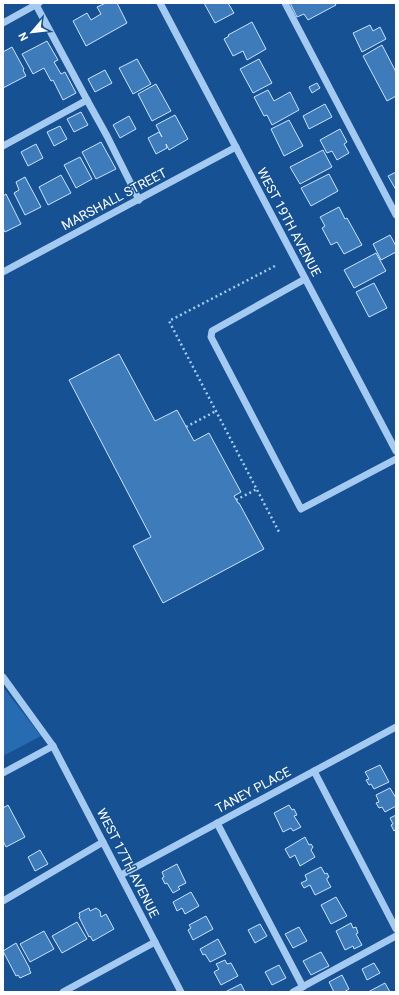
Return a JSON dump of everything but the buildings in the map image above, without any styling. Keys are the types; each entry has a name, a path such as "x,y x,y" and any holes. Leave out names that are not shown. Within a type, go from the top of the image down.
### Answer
{"street":[{"name":"WEST 19TH AVENUE","path":"160,3 396,451"},
{"path":"284,3 396,215"},
{"path":"3,23 37,4 107,136 138,200"},
{"path":"3,146 87,100"},
{"name":"MARSHALL STREET","path":"3,272 236,147"},
{"path":"305,279 212,331 211,336 301,509 396,459"},
{"name":"WEST 17TH AVENUE","path":"3,677 53,746 181,992"},
{"name":"TANEY PLACE","path":"121,875 396,727"},
{"path":"3,773 53,746"},
{"path":"314,771 396,928"},
{"path":"217,823 303,987"},
{"path":"3,901 103,842"},
{"path":"293,992 396,936"},
{"path":"64,992 155,942"}],"path":[{"path":"275,266 169,321 280,532"},
{"path":"186,427 216,411"},
{"path":"236,500 257,489"}],"shaded area":[{"path":"3,687 41,736 3,756"}]}
